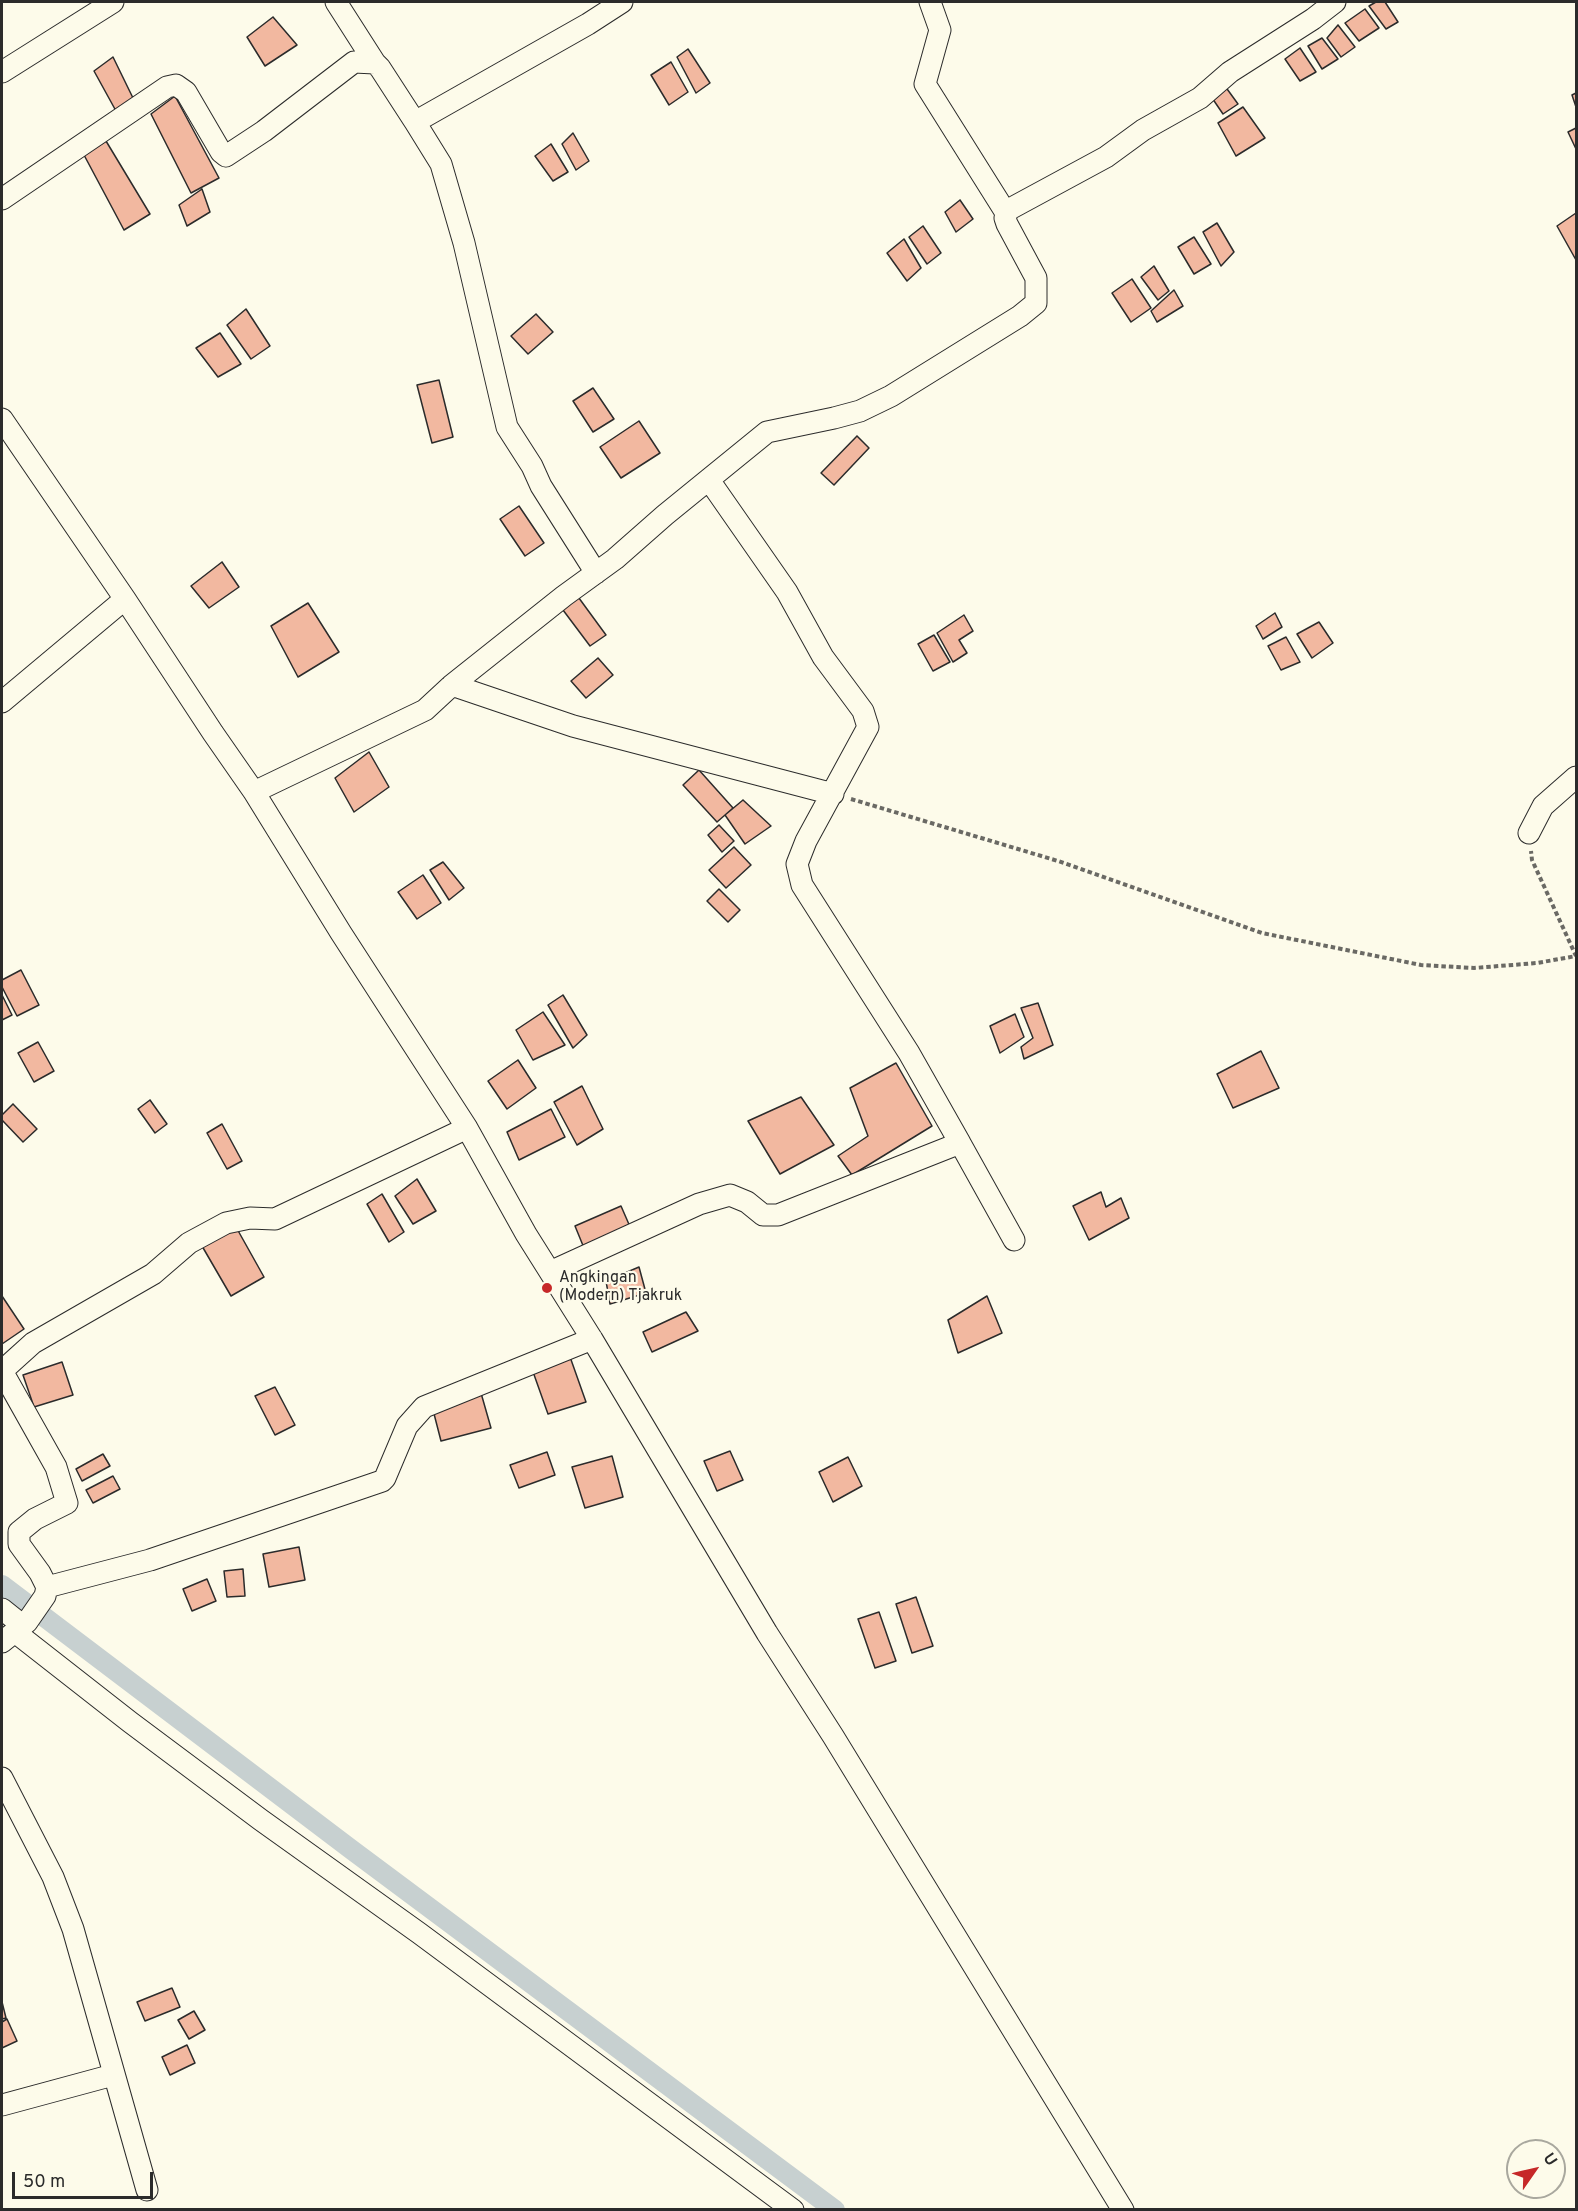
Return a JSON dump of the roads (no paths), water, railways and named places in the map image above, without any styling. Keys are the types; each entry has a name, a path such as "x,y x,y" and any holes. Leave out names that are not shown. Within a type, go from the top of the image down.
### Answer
{"street":[{"path":"2,72 113,2"},
{"path":"336,2 441,164 464,243 507,427 596,573"},
{"path":"415,122 588,24 621,2"},
{"path":"254,792 425,710 452,685 615,559 665,514 767,432 834,418 878,403 1020,316 1036,303 1036,279 1007,224 1006,213 925,84 940,30 930,2"},
{"path":"1006,213 1014,206 1106,157 1143,130 1200,98 1230,72 1313,19 1335,2"},
{"path":"2,199 167,87 176,85 186,92 221,152 226,156 264,131 354,62 375,63"},
{"path":"2,419 254,792 341,933 467,1128 526,1234 592,1339 767,1633 833,1736 1123,2210"},
{"path":"710,480 787,592 823,657 863,711 868,727 806,841 797,864 802,885 909,1053 1014,1240"},
{"path":"2,702 125,599"},
{"path":"452,685 573,726 833,794"},
{"path":"1529,833 1543,806 1576,777"},
{"path":"46,1592 40,1573 18,1539 19,1532 24,1526 67,1503 56,1467 2,1371 33,1343 153,1274 189,1244 226,1223 250,1218 275,1219 467,1128"},
{"path":"550,1272 699,1204 730,1195 747,1202 763,1215 778,1215 960,1143"},
{"path":"16,1630 46,1592 150,1560 382,1481 407,1426 424,1407 592,1339"},
{"path":"2,1535 23,1550"},
{"path":"2,1609 16,1630 261,1820 419,1933 793,2210"},
{"path":"2,1778 53,1877 79,1950 147,2190"},
{"path":"2,2105 113,2075"}],"waterway":[{"path":"2,1585 352,1850 835,2210"}],"place":[{"name":"Angkingan (Modern) Tjakruk","path":"547,1288"}]}
